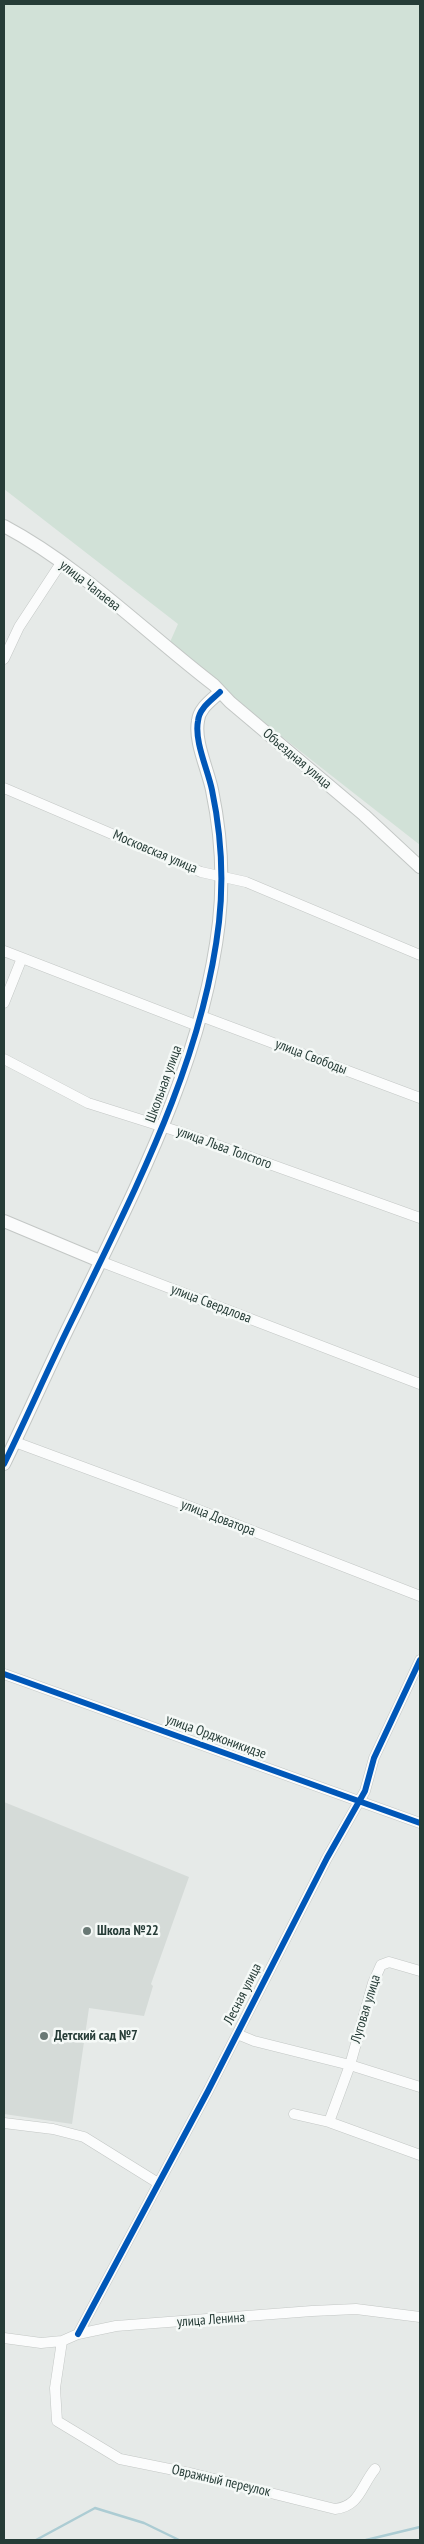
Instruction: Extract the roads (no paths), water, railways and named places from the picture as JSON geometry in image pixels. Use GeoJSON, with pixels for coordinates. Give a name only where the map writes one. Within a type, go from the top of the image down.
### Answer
{"type":"FeatureCollection","features":[{"type":"Feature","properties":{"kind":"street","name":"улица Чапаева"},"geometry":{"type":"LineString","coordinates":[[4,526],[29,539],[61,563],[172,653]]}},
{"type":"Feature","properties":{"kind":"street"},"geometry":{"type":"LineString","coordinates":[[4,659],[19,627],[61,563]]}},
{"type":"Feature","properties":{"kind":"street","name":"Объездная улица"},"geometry":{"type":"LineString","coordinates":[[172,653],[364,816],[420,867]]}},
{"type":"Feature","properties":{"kind":"street","name":"Школьная улица"},"geometry":{"type":"LineString","coordinates":[[4,1464],[10,1447],[75,1313],[102,1262],[162,1126],[200,1021],[214,962],[220,920],[221,877],[219,822],[200,748],[198,720],[204,706],[220,692]]}},
{"type":"Feature","properties":{"kind":"street","name":"Московская улица"},"geometry":{"type":"LineString","coordinates":[[4,788],[201,872],[246,882],[420,955]]}},
{"type":"Feature","properties":{"kind":"street","name":"улица Свободы"},"geometry":{"type":"LineString","coordinates":[[4,951],[420,1098]]}},
{"type":"Feature","properties":{"kind":"street"},"geometry":{"type":"LineString","coordinates":[[4,1003],[22,958]]}},
{"type":"Feature","properties":{"kind":"street","name":"улица Льва Толстого"},"geometry":{"type":"LineString","coordinates":[[4,1059],[88,1103],[162,1126],[420,1218]]}},
{"type":"Feature","properties":{"kind":"street","name":"улица Свердлова"},"geometry":{"type":"LineString","coordinates":[[4,1220],[102,1262],[420,1384]]}},
{"type":"Feature","properties":{"kind":"street","name":"улица Доватора"},"geometry":{"type":"LineString","coordinates":[[10,1447],[187,1506],[420,1596]]}},
{"type":"Feature","properties":{"kind":"street","name":"Лесная улица"},"geometry":{"type":"LineString","coordinates":[[78,2334],[358,1801],[365,1792],[374,1758],[420,1660]]}},
{"type":"Feature","properties":{"kind":"street","name":"улица Орджоникидзе"},"geometry":{"type":"LineString","coordinates":[[4,1674],[420,1823]]}},
{"type":"Feature","properties":{"kind":"street","name":"Луговая улица"},"geometry":{"type":"LineString","coordinates":[[329,2122],[350,2065],[372,1983],[381,1965],[389,1962],[420,1971]]}},
{"type":"Feature","properties":{"kind":"street"},"geometry":{"type":"LineString","coordinates":[[237,2034],[254,2041],[350,2065],[420,2087]]}},
{"type":"Feature","properties":{"kind":"street"},"geometry":{"type":"LineString","coordinates":[[294,2114],[329,2122],[420,2156]]}},
{"type":"Feature","properties":{"kind":"street"},"geometry":{"type":"LineString","coordinates":[[4,2123],[54,2129],[84,2137],[158,2183]]}},
{"type":"Feature","properties":{"kind":"street","name":"улица Ленина"},"geometry":{"type":"LineString","coordinates":[[4,2338],[41,2343],[62,2341],[78,2334],[116,2326],[321,2310],[370,2310],[420,2317]]}},
{"type":"Feature","properties":{"kind":"street","name":"Овражный переулок"},"geometry":{"type":"LineString","coordinates":[[62,2341],[55,2388],[57,2421],[120,2459],[194,2474],[335,2509],[347,2508],[359,2495],[368,2477],[375,2469]]}},
{"type":"Feature","properties":{"kind":"waterway"},"geometry":{"type":"LineString","coordinates":[[36,2540],[95,2508],[144,2523],[179,2540]]}},
{"type":"Feature","properties":{"kind":"waterway"},"geometry":{"type":"LineString","coordinates":[[366,2540],[420,2527]]}},
{"type":"Feature","properties":{"kind":"place","name":"Школа №22"},"geometry":{"type":"Point","coordinates":[87,1931]}},
{"type":"Feature","properties":{"kind":"place","name":"Детский сад №7"},"geometry":{"type":"Point","coordinates":[44,2036]}}]}
